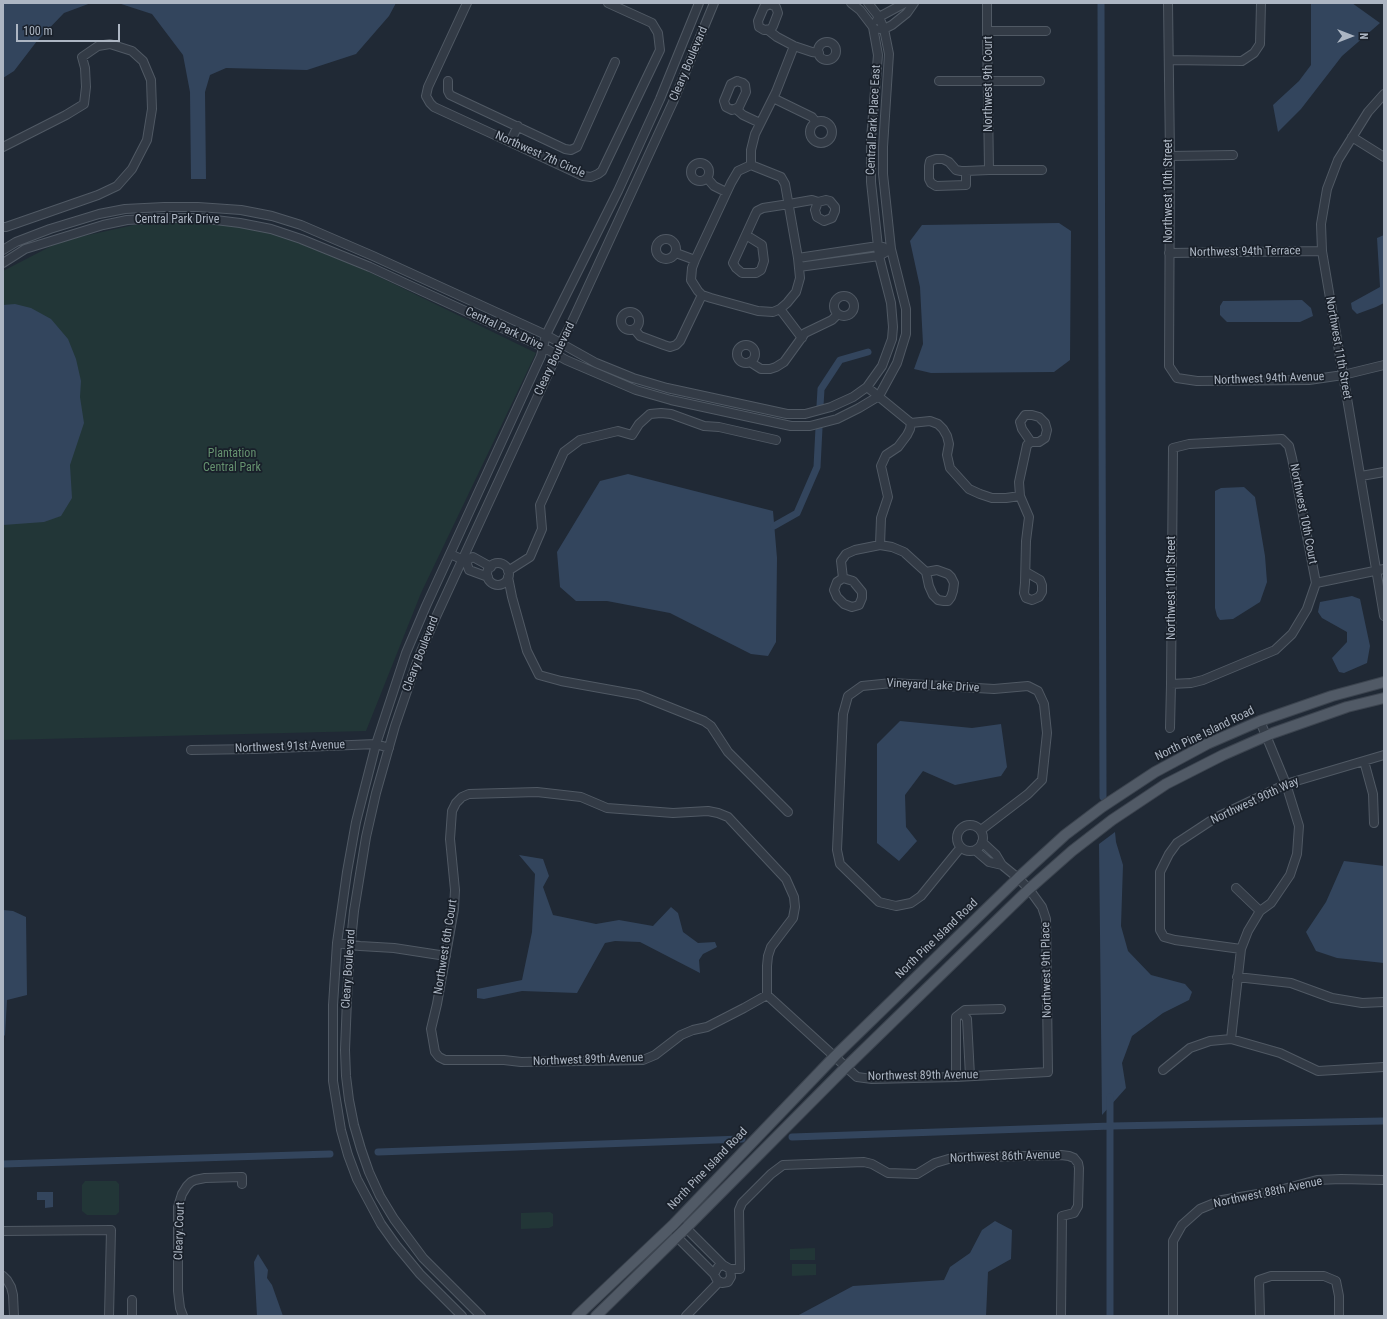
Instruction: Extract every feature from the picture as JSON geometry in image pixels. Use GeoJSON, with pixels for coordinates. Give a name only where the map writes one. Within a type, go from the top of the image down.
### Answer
{"type":"FeatureCollection","features":[{"type":"Feature","properties":{"kind":"main road","name":"North Pine Island Road"},"geometry":{"type":"LineString","coordinates":[[577,1316],[674,1224],[835,1056],[1018,878],[1065,835],[1102,807],[1155,772],[1207,744],[1260,721],[1332,696],[1384,682]]}},
{"type":"Feature","properties":{"kind":"main road"},"geometry":{"type":"LineString","coordinates":[[596,1316],[846,1067],[1029,889],[1072,851],[1166,784],[1223,755],[1266,736],[1347,707],[1384,698]]}},
{"type":"Feature","properties":{"kind":"street","name":"Northwest 7th Circle"},"geometry":{"type":"LineString","coordinates":[[467,3],[428,87],[426,96],[434,106],[584,176],[594,176],[602,171],[660,50],[658,33],[652,23],[608,3]]}},
{"type":"Feature","properties":{"kind":"street","name":"Cleary Boulevard"},"geometry":{"type":"LineString","coordinates":[[462,1316],[420,1274],[381,1224],[357,1179],[341,1130],[333,1081],[333,1005],[337,943],[344,890],[356,822],[376,744],[406,653],[426,606],[541,356],[546,335],[618,191],[644,134],[675,64],[699,3]]}},
{"type":"Feature","properties":{"kind":"street","name":"Cleary Boulevard"},"geometry":{"type":"LineString","coordinates":[[481,1316],[423,1258],[408,1239],[380,1196],[360,1149],[349,1100],[346,1076],[346,1025],[350,945],[366,837],[376,793],[389,748],[419,656],[464,560],[561,343],[673,102],[714,3]]}},
{"type":"Feature","properties":{"kind":"street","name":"Central Park Place East"},"geometry":{"type":"LineString","coordinates":[[851,3],[860,10],[872,27],[878,55],[871,139],[871,182],[878,246]]}},
{"type":"Feature","properties":{"kind":"street","name":"Central Park Place East"},"geometry":{"type":"LineString","coordinates":[[868,3],[879,17],[884,29],[889,54],[882,174],[892,249]]}},
{"type":"Feature","properties":{"kind":"street"},"geometry":{"type":"LineString","coordinates":[[904,3],[879,17],[872,27],[884,29],[892,25],[907,13],[914,3]]}},
{"type":"Feature","properties":{"kind":"street"},"geometry":{"type":"LineString","coordinates":[[987,3],[987,31]]}},
{"type":"Feature","properties":{"kind":"street","name":"Northwest 10th Street"},"geometry":{"type":"LineString","coordinates":[[1168,3],[1170,156],[1169,366],[1177,378]]}},
{"type":"Feature","properties":{"kind":"street"},"geometry":{"type":"LineString","coordinates":[[1169,60],[1242,61],[1254,53],[1260,44],[1261,3]]}},
{"type":"Feature","properties":{"kind":"street"},"geometry":{"type":"LineString","coordinates":[[768,30],[777,37],[794,46],[819,53]]}},
{"type":"Feature","properties":{"kind":"street","name":"Northwest 9th Court"},"geometry":{"type":"LineString","coordinates":[[989,170],[987,31],[1046,31]]}},
{"type":"Feature","properties":{"kind":"street"},"geometry":{"type":"LineString","coordinates":[[3,147],[66,115],[84,104],[86,87],[85,68],[82,57],[98,46],[110,44],[132,51],[143,62],[151,80],[152,109],[147,140],[132,169],[117,186],[98,195],[3,227]]}},
{"type":"Feature","properties":{"kind":"street"},"geometry":{"type":"LineString","coordinates":[[751,165],[751,150],[754,134],[773,98],[794,46]]}},
{"type":"Feature","properties":{"kind":"street"},"geometry":{"type":"LineString","coordinates":[[448,81],[448,91],[450,95],[565,149],[571,150],[577,147],[615,62]]}},
{"type":"Feature","properties":{"kind":"street"},"geometry":{"type":"LineString","coordinates":[[939,81],[1040,81]]}},
{"type":"Feature","properties":{"kind":"street","name":"Northwest 11th Street"},"geometry":{"type":"LineString","coordinates":[[1384,94],[1368,112],[1338,160],[1327,189],[1321,224],[1322,251],[1343,375],[1380,570],[1384,616]]}},
{"type":"Feature","properties":{"kind":"street"},"geometry":{"type":"LineString","coordinates":[[773,98],[812,117],[816,122]]}},
{"type":"Feature","properties":{"kind":"street"},"geometry":{"type":"LineString","coordinates":[[736,109],[743,115],[760,123]]}},
{"type":"Feature","properties":{"kind":"street"},"geometry":{"type":"LineString","coordinates":[[510,142],[518,126]]}},
{"type":"Feature","properties":{"kind":"street"},"geometry":{"type":"LineString","coordinates":[[1352,137],[1384,157]]}},
{"type":"Feature","properties":{"kind":"street"},"geometry":{"type":"LineString","coordinates":[[1170,156],[1233,155]]}},
{"type":"Feature","properties":{"kind":"street"},"geometry":{"type":"LineString","coordinates":[[966,171],[966,185],[936,186],[929,179],[928,166],[930,161],[943,159],[949,162],[956,170],[1042,170]]}},
{"type":"Feature","properties":{"kind":"street"},"geometry":{"type":"LineString","coordinates":[[751,165],[781,177],[785,184],[800,278],[796,292],[780,309],[773,312],[758,311],[702,295],[691,280],[692,268],[695,260],[726,192],[738,171],[751,165]]}},
{"type":"Feature","properties":{"kind":"street"},"geometry":{"type":"LineString","coordinates":[[708,178],[714,186],[726,192]]}},
{"type":"Feature","properties":{"kind":"street"},"geometry":{"type":"LineString","coordinates":[[746,235],[762,245],[764,261],[761,270],[756,273],[742,273],[733,263],[746,235],[758,211],[762,208],[812,200],[818,202]]}},
{"type":"Feature","properties":{"kind":"street","name":"Central Park Drive"},"geometry":{"type":"LineString","coordinates":[[3,250],[16,242],[50,229],[99,214],[125,209],[198,207],[241,210],[272,216],[301,225],[546,335],[596,363],[633,378],[668,388],[787,414],[805,414],[831,407],[853,397],[867,387],[882,366],[892,339],[893,327],[892,303],[879,256],[878,246]]}},
{"type":"Feature","properties":{"kind":"street","name":"Central Park Drive"},"geometry":{"type":"LineString","coordinates":[[3,263],[26,249],[103,225],[127,220],[199,218],[240,223],[271,229],[343,255],[543,347],[556,355],[636,390],[671,400],[790,426],[810,426],[837,419],[878,396],[897,364],[906,334],[906,309],[892,249]]}},
{"type":"Feature","properties":{"kind":"street"},"geometry":{"type":"LineString","coordinates":[[798,258],[878,246],[892,249]]}},
{"type":"Feature","properties":{"kind":"street"},"geometry":{"type":"LineString","coordinates":[[799,267],[879,256],[892,249]]}},
{"type":"Feature","properties":{"kind":"street","name":"Northwest 94th Terrace"},"geometry":{"type":"LineString","coordinates":[[1169,253],[1322,251]]}},
{"type":"Feature","properties":{"kind":"street"},"geometry":{"type":"LineString","coordinates":[[676,253],[695,260]]}},
{"type":"Feature","properties":{"kind":"street"},"geometry":{"type":"LineString","coordinates":[[635,330],[640,336],[664,346],[670,347],[676,345],[680,341],[702,295]]}},
{"type":"Feature","properties":{"kind":"street"},"geometry":{"type":"LineString","coordinates":[[780,309],[802,338]]}},
{"type":"Feature","properties":{"kind":"street"},"geometry":{"type":"LineString","coordinates":[[750,362],[761,369],[776,367],[784,362],[805,333],[832,320],[838,314]]}},
{"type":"Feature","properties":{"kind":"street","name":"Northwest 94th Avenue"},"geometry":{"type":"LineString","coordinates":[[1177,378],[1197,381],[1308,380],[1343,375],[1384,365]]}},
{"type":"Feature","properties":{"kind":"street"},"geometry":{"type":"LineString","coordinates":[[867,387],[911,423],[930,422],[938,424],[947,436],[949,444],[947,455],[950,468],[969,488],[992,498],[1020,496]]}},
{"type":"Feature","properties":{"kind":"street"},"geometry":{"type":"LineString","coordinates":[[498,585],[505,582],[508,574],[530,557],[542,529],[540,505],[564,452],[580,440],[618,431],[632,435],[639,424],[650,414],[661,413],[672,414],[704,426],[719,427],[776,440]]}},
{"type":"Feature","properties":{"kind":"street"},"geometry":{"type":"LineString","coordinates":[[880,545],[882,518],[888,497],[881,466],[886,455],[898,447],[907,435],[911,423]]}},
{"type":"Feature","properties":{"kind":"street","name":"Northwest 10th Street"},"geometry":{"type":"LineString","coordinates":[[1170,728],[1173,448],[1189,444],[1282,440],[1289,446]]}},
{"type":"Feature","properties":{"kind":"street"},"geometry":{"type":"LineString","coordinates":[[1026,572],[1026,541],[1029,517],[1020,496],[1019,482],[1027,445],[1031,442]]}},
{"type":"Feature","properties":{"kind":"street","name":"Northwest 10th Court"},"geometry":{"type":"LineString","coordinates":[[1289,446],[1316,583]]}},
{"type":"Feature","properties":{"kind":"street"},"geometry":{"type":"LineString","coordinates":[[1361,476],[1384,472]]}},
{"type":"Feature","properties":{"kind":"street"},"geometry":{"type":"LineString","coordinates":[[843,578],[841,561],[846,554],[855,550],[880,545],[892,546],[904,552],[926,572]]}},
{"type":"Feature","properties":{"kind":"street"},"geometry":{"type":"LineString","coordinates":[[450,554],[464,560],[470,570],[488,578],[492,583],[498,585],[512,596]]}},
{"type":"Feature","properties":{"kind":"street"},"geometry":{"type":"LineString","coordinates":[[464,560],[473,557],[491,566]]}},
{"type":"Feature","properties":{"kind":"street"},"geometry":{"type":"LineString","coordinates":[[488,578],[488,572],[491,566],[502,564],[508,574],[512,596],[527,651],[539,675],[561,681],[639,695],[704,721],[711,726],[728,752],[788,812]]}},
{"type":"Feature","properties":{"kind":"street"},"geometry":{"type":"LineString","coordinates":[[1171,684],[1191,683],[1203,680],[1275,650],[1292,634],[1307,609],[1316,583],[1380,570]]}},
{"type":"Feature","properties":{"kind":"street","name":"Vineyard Lake Drive"},"geometry":{"type":"LineString","coordinates":[[961,847],[921,896],[911,903],[896,906],[879,902],[840,864],[837,850],[843,714],[848,696],[862,686],[892,683],[994,689],[1028,686],[1038,691],[1044,704],[1047,733],[1042,780],[1028,794],[981,830]]}},
{"type":"Feature","properties":{"kind":"street"},"geometry":{"type":"LineString","coordinates":[[1230,1039],[1241,949],[1248,932],[1260,912],[1272,903],[1290,876],[1297,854],[1299,826],[1286,784],[1260,721]]}},
{"type":"Feature","properties":{"kind":"street","name":"Northwest 91st Avenue"},"geometry":{"type":"LineString","coordinates":[[191,750],[261,749],[376,744],[389,748]]}},
{"type":"Feature","properties":{"kind":"street","name":"Northwest 90th Way"},"geometry":{"type":"LineString","coordinates":[[1241,949],[1175,940],[1164,936],[1160,930],[1160,872],[1169,854],[1177,843],[1215,818],[1286,784],[1384,755]]}},
{"type":"Feature","properties":{"kind":"street"},"geometry":{"type":"LineString","coordinates":[[1364,761],[1372,794],[1374,823]]}},
{"type":"Feature","properties":{"kind":"street","name":"Northwest 6th Court"},"geometry":{"type":"LineString","coordinates":[[439,1058],[435,1052],[431,1029],[454,909],[455,890],[450,839],[452,811],[456,803],[462,797],[469,794],[537,792],[581,797],[608,808],[673,813],[708,811],[728,817],[786,879],[794,897],[795,907],[793,918],[772,947],[768,956],[767,995]]}},
{"type":"Feature","properties":{"kind":"street"},"geometry":{"type":"LineString","coordinates":[[969,824],[974,825],[981,830],[983,834],[982,842],[975,850],[968,851],[961,847],[957,839],[961,827],[969,824]]}},
{"type":"Feature","properties":{"kind":"street"},"geometry":{"type":"LineString","coordinates":[[982,842],[996,855],[1002,865],[1018,878]]}},
{"type":"Feature","properties":{"kind":"street"},"geometry":{"type":"LineString","coordinates":[[975,850],[989,862],[1002,865]]}},
{"type":"Feature","properties":{"kind":"street","name":"Northwest 9th Place"},"geometry":{"type":"LineString","coordinates":[[1018,878],[1029,889],[1042,907],[1046,919],[1048,1072]]}},
{"type":"Feature","properties":{"kind":"street"},"geometry":{"type":"LineString","coordinates":[[1236,888],[1260,912]]}},
{"type":"Feature","properties":{"kind":"street"},"geometry":{"type":"LineString","coordinates":[[337,943],[394,948],[446,956]]}},
{"type":"Feature","properties":{"kind":"street"},"geometry":{"type":"LineString","coordinates":[[1237,977],[1291,983],[1332,998],[1362,1003],[1384,1002]]}},
{"type":"Feature","properties":{"kind":"street","name":"Northwest 89th Avenue"},"geometry":{"type":"LineString","coordinates":[[439,1058],[445,1060],[504,1060],[521,1062],[643,1060],[655,1055],[681,1035],[693,1030],[708,1027],[767,995],[857,1077],[872,1079],[956,1077],[1048,1072]]}},
{"type":"Feature","properties":{"kind":"street"},"geometry":{"type":"LineString","coordinates":[[956,1077],[956,1017],[965,1010],[1000,1009]]}},
{"type":"Feature","properties":{"kind":"street"},"geometry":{"type":"LineString","coordinates":[[962,1013],[967,1019],[970,1076]]}},
{"type":"Feature","properties":{"kind":"street"},"geometry":{"type":"LineString","coordinates":[[1163,1070],[1190,1048],[1210,1041],[1230,1039],[1280,1053],[1318,1071],[1384,1067]]}},
{"type":"Feature","properties":{"kind":"street","name":"Northwest 86th Avenue"},"geometry":{"type":"LineString","coordinates":[[686,1316],[717,1278],[716,1269],[727,1267],[740,1269],[739,1210],[742,1203],[771,1174],[783,1165],[864,1162],[872,1164],[888,1173],[917,1174],[935,1163],[952,1158],[1061,1155],[1074,1158],[1078,1163],[1079,1168],[1078,1206],[1074,1213],[1062,1216],[1061,1316]]}},
{"type":"Feature","properties":{"kind":"street","name":"Cleary Court"},"geometry":{"type":"LineString","coordinates":[[183,1316],[180,1308],[178,1291],[178,1207],[182,1194],[186,1186],[200,1179],[242,1177],[242,1184]]}},
{"type":"Feature","properties":{"kind":"street","name":"Northwest 88th Avenue"},"geometry":{"type":"LineString","coordinates":[[1173,1316],[1173,1242],[1182,1225],[1200,1209],[1222,1200],[1276,1191],[1316,1180],[1384,1180]]}},
{"type":"Feature","properties":{"kind":"street"},"geometry":{"type":"LineString","coordinates":[[674,1224],[686,1228],[727,1267]]}},
{"type":"Feature","properties":{"kind":"street"},"geometry":{"type":"LineString","coordinates":[[674,1224],[677,1237],[717,1278]]}},
{"type":"Feature","properties":{"kind":"street"},"geometry":{"type":"LineString","coordinates":[[3,1231],[111,1230],[109,1316]]}},
{"type":"Feature","properties":{"kind":"street","name":"Northwest 86th Avenue"},"geometry":{"type":"LineString","coordinates":[[717,1278],[725,1283],[730,1280],[732,1275],[727,1267]]}},
{"type":"Feature","properties":{"kind":"street"},"geometry":{"type":"LineString","coordinates":[[3,1276],[8,1280],[12,1291],[14,1316]]}},
{"type":"Feature","properties":{"kind":"street"},"geometry":{"type":"LineString","coordinates":[[1260,1316],[1259,1280],[1271,1276],[1324,1276],[1336,1281],[1339,1296],[1339,1316]]}},
{"type":"Feature","properties":{"kind":"street"},"geometry":{"type":"LineString","coordinates":[[132,1300],[132,1316]]}},
{"type":"Feature","properties":{"kind":"green space","name":"Plantation Central Park"},"geometry":{"type":"Polygon","coordinates":[[[209,221],[271,232],[357,266],[536,353],[421,593],[366,731],[3,740],[3,271],[61,241],[143,223],[209,221]]]}},
{"type":"Feature","properties":{"kind":"green space"},"geometry":{"type":"Polygon","coordinates":[[[85,1181],[116,1181],[119,1184],[119,1212],[116,1215],[87,1215],[82,1211],[82,1185],[85,1181]]]}},
{"type":"Feature","properties":{"kind":"green space"},"geometry":{"type":"Polygon","coordinates":[[[550,1212],[553,1214],[553,1226],[549,1228],[521,1229],[521,1213],[550,1212]]]}},
{"type":"Feature","properties":{"kind":"green space"},"geometry":{"type":"Polygon","coordinates":[[[815,1248],[815,1260],[790,1260],[790,1249],[815,1248]]]}},
{"type":"Feature","properties":{"kind":"green space"},"geometry":{"type":"Polygon","coordinates":[[[792,1264],[816,1264],[816,1275],[792,1276],[792,1264]]]}},
{"type":"Feature","properties":{"kind":"water"},"geometry":{"type":"Polygon","coordinates":[[[3,3],[91,3],[64,13],[37,41],[14,71],[3,78],[3,3]]]}},
{"type":"Feature","properties":{"kind":"water"},"geometry":{"type":"Polygon","coordinates":[[[118,3],[396,3],[389,16],[356,54],[307,70],[226,68],[210,75],[205,92],[206,179],[191,179],[190,92],[183,55],[152,14],[118,3]]]}},
{"type":"Feature","properties":{"kind":"water"},"geometry":{"type":"Polygon","coordinates":[[[1311,3],[1352,3],[1380,23],[1342,56],[1301,109],[1278,132],[1273,105],[1299,81],[1311,65],[1311,3]]]}},
{"type":"Feature","properties":{"kind":"water"},"geometry":{"type":"Polygon","coordinates":[[[1059,223],[1071,231],[1070,360],[1054,372],[931,373],[914,369],[923,344],[920,287],[910,241],[922,225],[1059,223]]]}},
{"type":"Feature","properties":{"kind":"water"},"geometry":{"type":"Polygon","coordinates":[[[1384,235],[1384,303],[1357,314],[1352,309],[1351,303],[1380,287],[1377,238],[1384,235]]]}},
{"type":"Feature","properties":{"kind":"water"},"geometry":{"type":"Polygon","coordinates":[[[1302,300],[1311,308],[1313,316],[1300,322],[1227,322],[1220,315],[1220,306],[1223,301],[1302,300]]]}},
{"type":"Feature","properties":{"kind":"water"},"geometry":{"type":"Polygon","coordinates":[[[15,304],[31,308],[51,319],[68,339],[76,359],[81,381],[80,397],[84,423],[70,465],[72,498],[61,516],[44,522],[3,525],[3,305],[15,304]]]}},
{"type":"Feature","properties":{"kind":"water"},"geometry":{"type":"Polygon","coordinates":[[[628,474],[773,511],[777,558],[776,642],[768,656],[751,654],[670,613],[607,601],[576,601],[560,587],[557,552],[600,481],[628,474]]]}},
{"type":"Feature","properties":{"kind":"water"},"geometry":{"type":"Polygon","coordinates":[[[1244,487],[1255,497],[1265,556],[1267,582],[1260,602],[1233,619],[1220,620],[1217,616],[1215,608],[1215,491],[1221,488],[1244,487]]]}},
{"type":"Feature","properties":{"kind":"water"},"geometry":{"type":"Polygon","coordinates":[[[1352,596],[1360,599],[1370,646],[1367,663],[1344,673],[1339,672],[1332,658],[1347,642],[1347,632],[1322,618],[1318,612],[1320,602],[1352,596]]]}},
{"type":"Feature","properties":{"kind":"water"},"geometry":{"type":"Polygon","coordinates":[[[900,721],[972,728],[1001,724],[1007,767],[1001,776],[955,785],[923,771],[905,795],[906,827],[917,841],[899,861],[877,843],[877,744],[900,721]]]}},
{"type":"Feature","properties":{"kind":"water"},"geometry":{"type":"Polygon","coordinates":[[[1115,832],[1116,842],[1123,865],[1121,926],[1128,951],[1151,975],[1185,984],[1192,992],[1189,1000],[1163,1013],[1132,1036],[1122,1063],[1126,1088],[1102,1115],[1099,844],[1115,832]]]}},
{"type":"Feature","properties":{"kind":"water"},"geometry":{"type":"Polygon","coordinates":[[[519,855],[543,859],[549,876],[543,887],[553,915],[596,924],[619,920],[653,926],[671,907],[678,913],[683,932],[698,943],[715,942],[717,947],[703,954],[699,960],[700,973],[640,942],[615,941],[605,943],[577,993],[522,991],[484,999],[477,998],[477,989],[522,980],[532,932],[535,874],[519,855]]]}},
{"type":"Feature","properties":{"kind":"water"},"geometry":{"type":"Polygon","coordinates":[[[1344,861],[1384,866],[1384,963],[1337,958],[1316,951],[1306,932],[1326,902],[1344,861]]]}},
{"type":"Feature","properties":{"kind":"water"},"geometry":{"type":"Polygon","coordinates":[[[3,910],[13,911],[26,917],[27,995],[7,1000],[5,1035],[3,1037],[3,910]]]}},
{"type":"Feature","properties":{"kind":"water"},"geometry":{"type":"Polygon","coordinates":[[[37,1192],[53,1192],[53,1207],[45,1208],[45,1200],[37,1200],[37,1192]]]}},
{"type":"Feature","properties":{"kind":"water"},"geometry":{"type":"Polygon","coordinates":[[[995,1221],[1012,1230],[1011,1259],[988,1272],[986,1316],[797,1316],[853,1286],[944,1280],[950,1267],[970,1253],[982,1230],[995,1221]]]}},
{"type":"Feature","properties":{"kind":"water"},"geometry":{"type":"Polygon","coordinates":[[[258,1254],[268,1270],[267,1278],[272,1285],[283,1316],[257,1316],[254,1262],[258,1254]]]}},
{"type":"Feature","properties":{"kind":"waterway"},"geometry":{"type":"LineString","coordinates":[[1101,3],[1103,797]]}},
{"type":"Feature","properties":{"kind":"waterway"},"geometry":{"type":"LineString","coordinates":[[820,406],[821,389],[840,360],[868,352]]}},
{"type":"Feature","properties":{"kind":"waterway"},"geometry":{"type":"LineString","coordinates":[[774,526],[797,513],[817,467],[819,428]]}},
{"type":"Feature","properties":{"kind":"waterway"},"geometry":{"type":"LineString","coordinates":[[1110,1097],[1110,1316]]}},
{"type":"Feature","properties":{"kind":"waterway"},"geometry":{"type":"LineString","coordinates":[[792,1137],[1111,1126],[1384,1121]]}},
{"type":"Feature","properties":{"kind":"waterway"},"geometry":{"type":"LineString","coordinates":[[378,1152],[742,1139]]}},
{"type":"Feature","properties":{"kind":"waterway"},"geometry":{"type":"LineString","coordinates":[[3,1164],[330,1154]]}}]}
